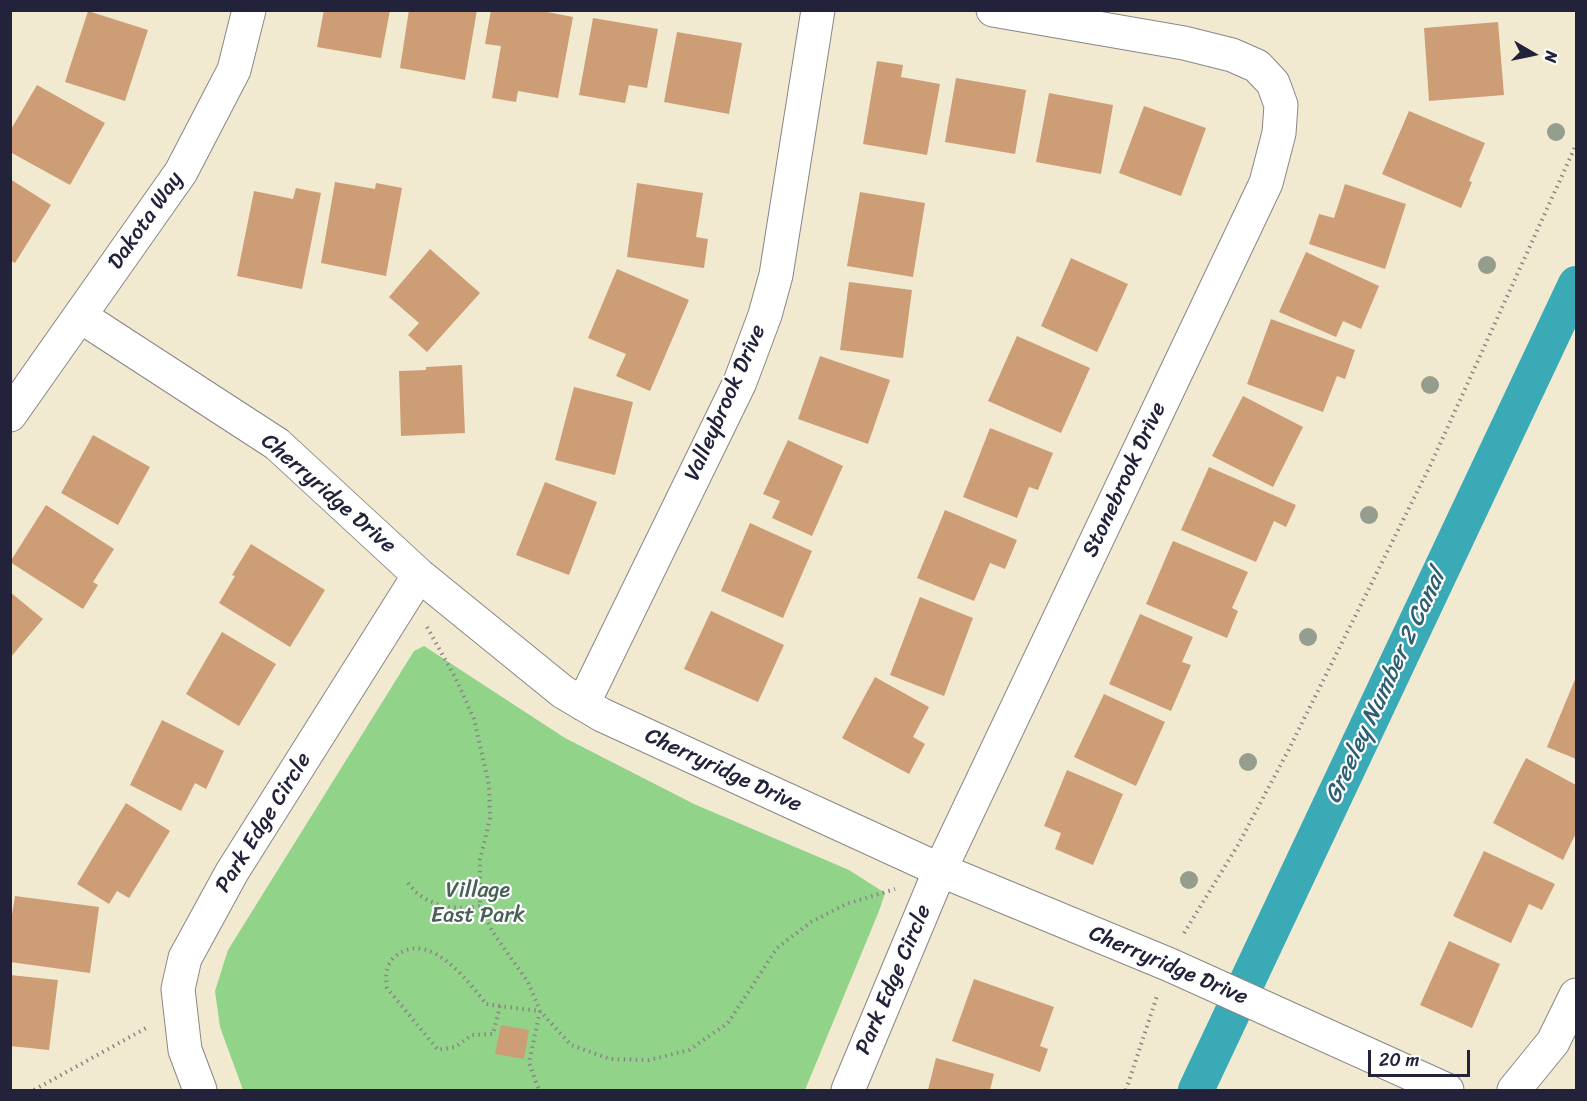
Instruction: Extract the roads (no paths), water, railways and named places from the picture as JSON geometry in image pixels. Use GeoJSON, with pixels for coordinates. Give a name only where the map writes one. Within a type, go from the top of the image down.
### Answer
{"type":"FeatureCollection","features":[{"type":"Feature","properties":{"kind":"street","name":"Dakota Way"},"geometry":{"type":"LineString","coordinates":[[10,415],[181,172],[234,70],[249,10]]}},
{"type":"Feature","properties":{"kind":"street","name":"Valleybrook Drive"},"geometry":{"type":"LineString","coordinates":[[583,704],[740,382],[765,315],[776,275],[818,10]]}},
{"type":"Feature","properties":{"kind":"street","name":"Stonebrook Drive"},"geometry":{"type":"LineString","coordinates":[[940,870],[1266,183],[1279,133],[1281,114],[1281,105],[1274,82],[1257,66],[1232,55],[1184,43],[993,10]]}},
{"type":"Feature","properties":{"kind":"street","name":"Cherryridge Drive"},"geometry":{"type":"LineString","coordinates":[[80,316],[277,444],[419,575],[563,692],[583,704],[613,720],[940,870],[1191,975],[1447,1090]]}},
{"type":"Feature","properties":{"kind":"street","name":"Park Edge Circle"},"geometry":{"type":"LineString","coordinates":[[200,1090],[185,1050],[180,1009],[178,989],[185,958],[232,872],[419,575]]}},
{"type":"Feature","properties":{"kind":"street","name":"Park Edge Circle"},"geometry":{"type":"LineString","coordinates":[[848,1090],[940,870]]}},
{"type":"Feature","properties":{"kind":"street"},"geometry":{"type":"LineString","coordinates":[[1514,1090],[1553,1042],[1576,995]]}},
{"type":"Feature","properties":{"kind":"waterway","name":"Greeley Number 2 Canal"},"geometry":{"type":"LineString","coordinates":[[1196,1090],[1576,284]]}},
{"type":"Feature","properties":{"kind":"park label","name":"Village East Park"},"geometry":{"type":"Point","coordinates":[478,904]}}]}
